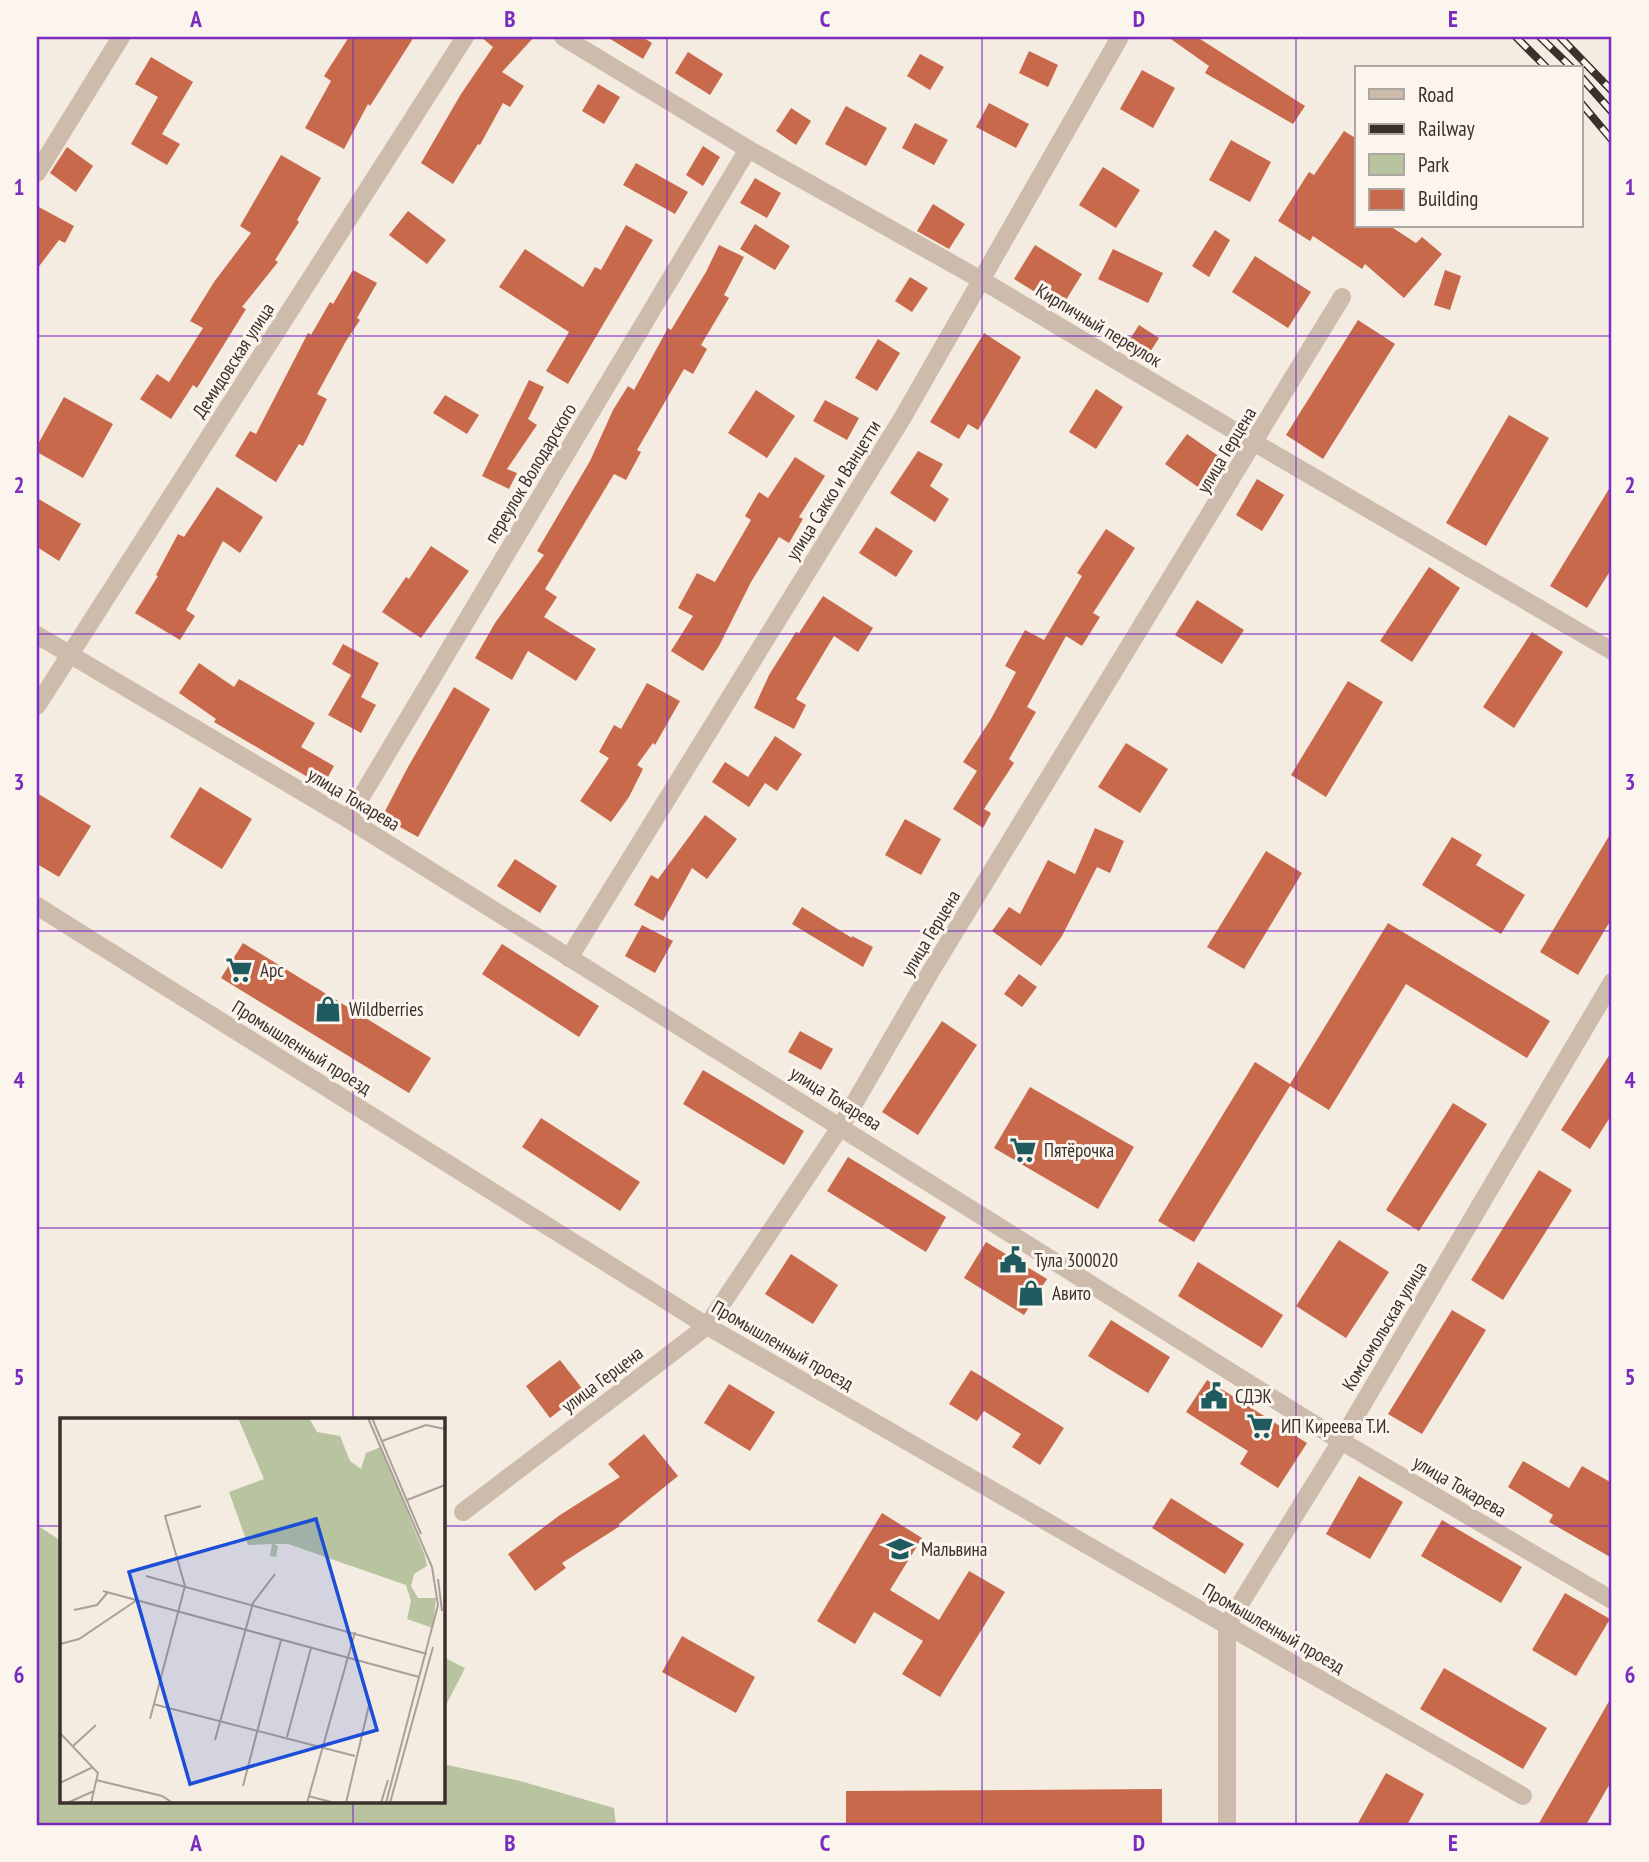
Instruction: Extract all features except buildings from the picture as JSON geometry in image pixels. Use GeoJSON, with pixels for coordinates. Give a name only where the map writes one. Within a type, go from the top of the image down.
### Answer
{"type":"FeatureCollection","features":[{"type":"Feature","properties":{"kind":"street"},"geometry":{"type":"LineString","coordinates":[[37,173],[121,37]]}},
{"type":"Feature","properties":{"kind":"street","name":"Демидовская улица"},"geometry":{"type":"LineString","coordinates":[[37,706],[465,37]]}},
{"type":"Feature","properties":{"kind":"street","name":"Кирпичный переулок"},"geometry":{"type":"LineString","coordinates":[[563,37],[748,149],[982,281],[1612,651]]}},
{"type":"Feature","properties":{"kind":"street","name":"улица Сакко и Ванцетти"},"geometry":{"type":"LineString","coordinates":[[569,958],[903,417],[1120,37]]}},
{"type":"Feature","properties":{"kind":"street","name":"переулок Володарского"},"geometry":{"type":"LineString","coordinates":[[348,819],[748,149]]}},
{"type":"Feature","properties":{"kind":"street","name":"улица Герцена"},"geometry":{"type":"LineString","coordinates":[[463,1512],[707,1326],[841,1126],[931,971],[1342,297]]}},
{"type":"Feature","properties":{"kind":"street","name":"улица Токарева"},"geometry":{"type":"LineString","coordinates":[[37,635],[348,819],[1340,1441],[1612,1600]]}},
{"type":"Feature","properties":{"kind":"street","name":"Промышленный проезд"},"geometry":{"type":"LineString","coordinates":[[37,906],[707,1326],[1523,1796]]}},
{"type":"Feature","properties":{"kind":"street","name":"Комсомольская улица"},"geometry":{"type":"LineString","coordinates":[[1227,1625],[1340,1441],[1612,982]]}},
{"type":"Feature","properties":{"kind":"street"},"geometry":{"type":"LineString","coordinates":[[1227,1625],[1227,1825]]}},
{"type":"Feature","properties":{"kind":"green space"},"geometry":{"type":"Polygon","coordinates":[[[37,1525],[60,1540],[60,1802],[444,1802],[444,1764],[520,1781],[614,1808],[616,1825],[37,1825],[37,1525]]]}},
{"type":"Feature","properties":{"kind":"green space"},"geometry":{"type":"Polygon","coordinates":[[[444,1658],[465,1668],[444,1709],[444,1658]]]}},
{"type":"Feature","properties":{"kind":"railway"},"geometry":{"type":"LineString","coordinates":[[1516,37],[1545,66]]}},
{"type":"Feature","properties":{"kind":"railway"},"geometry":{"type":"LineString","coordinates":[[1540,37],[1570,66]]}},
{"type":"Feature","properties":{"kind":"railway"},"geometry":{"type":"LineString","coordinates":[[1560,37],[1612,91]]}},
{"type":"Feature","properties":{"kind":"railway"},"geometry":{"type":"LineString","coordinates":[[1582,78],[1612,112]]}},
{"type":"Feature","properties":{"kind":"railway"},"geometry":{"type":"LineString","coordinates":[[1582,104],[1612,140]]}},
{"type":"Feature","properties":{"kind":"place","name":"Арс"},"geometry":{"type":"Point","coordinates":[239,970]}},
{"type":"Feature","properties":{"kind":"place","name":"Wildberries"},"geometry":{"type":"Point","coordinates":[328,1009]}},
{"type":"Feature","properties":{"kind":"place","name":"Пятёрочка"},"geometry":{"type":"Point","coordinates":[1023,1150]}},
{"type":"Feature","properties":{"kind":"place","name":"Тула 300020"},"geometry":{"type":"Point","coordinates":[1013,1260]}},
{"type":"Feature","properties":{"kind":"place","name":"Авито"},"geometry":{"type":"Point","coordinates":[1031,1293]}},
{"type":"Feature","properties":{"kind":"place","name":"СДЭК"},"geometry":{"type":"Point","coordinates":[1214,1396]}},
{"type":"Feature","properties":{"kind":"place","name":"ИП Киреева Т.И."},"geometry":{"type":"Point","coordinates":[1260,1426]}},
{"type":"Feature","properties":{"kind":"place","name":"Мальвина"},"geometry":{"type":"Point","coordinates":[900,1549]}}]}
